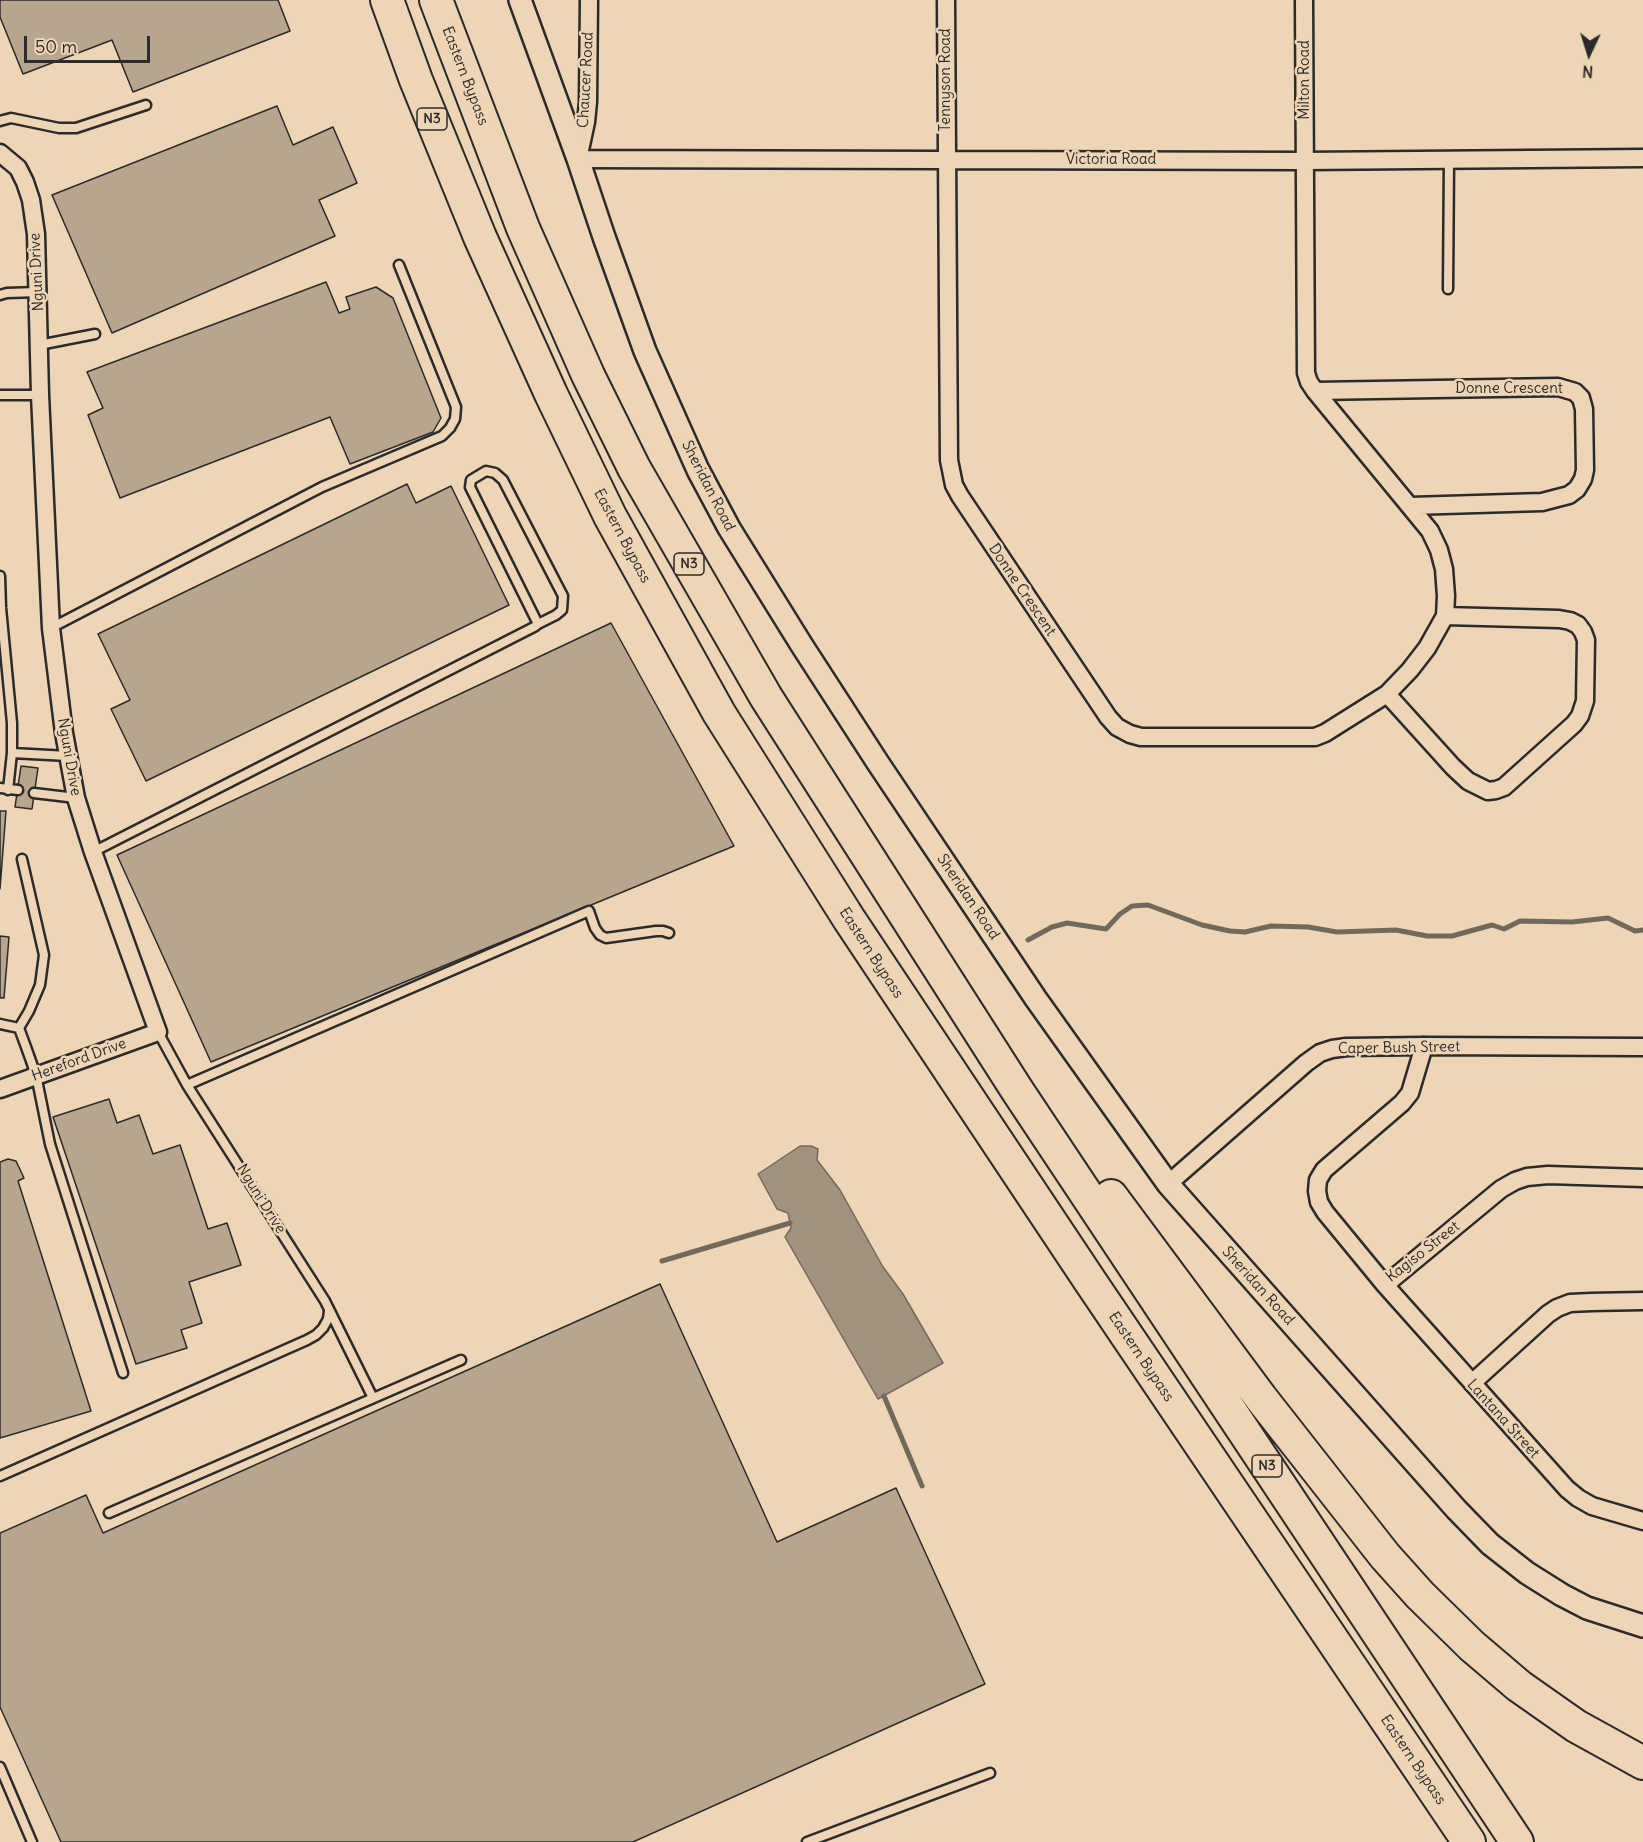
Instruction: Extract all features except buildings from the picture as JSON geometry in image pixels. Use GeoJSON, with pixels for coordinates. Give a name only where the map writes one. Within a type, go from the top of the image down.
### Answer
{"type":"FeatureCollection","features":[{"type":"Feature","properties":{"kind":"highway","name":"Eastern Bypass"},"geometry":{"type":"LineString","coordinates":[[387,0],[416,80],[480,237],[551,394],[610,516],[719,713],[849,920],[1469,1842]]}},
{"type":"Feature","properties":{"kind":"highway","name":"Eastern Bypass"},"geometry":{"type":"LineString","coordinates":[[436,0],[523,228],[588,375],[634,468],[766,697],[1017,1090],[1517,1842]]}},
{"type":"Feature","properties":{"kind":"highway"},"geometry":{"type":"LineString","coordinates":[[1017,1090],[1072,1146],[1268,1407],[1385,1556],[1420,1595],[1472,1646],[1519,1686],[1576,1726],[1643,1763]]}},
{"type":"Feature","properties":{"kind":"street","name":"Sheridan Road"},"geometry":{"type":"LineString","coordinates":[[520,0],[645,351],[698,470],[729,528],[795,635],[1036,999],[1168,1184],[1448,1500],[1490,1544],[1527,1573],[1562,1595],[1587,1608],[1643,1626]]}},
{"type":"Feature","properties":{"kind":"street","name":"Chaucer Road"},"geometry":{"type":"LineString","coordinates":[[578,159],[588,102],[589,0]]}},
{"type":"Feature","properties":{"kind":"street","name":"Tennyson Road"},"geometry":{"type":"LineString","coordinates":[[946,0],[946,160]]}},
{"type":"Feature","properties":{"kind":"street","name":"Milton Road"},"geometry":{"type":"LineString","coordinates":[[1304,0],[1305,161]]}},
{"type":"Feature","properties":{"kind":"street","name":"Nguni Drive"},"geometry":{"type":"LineString","coordinates":[[0,153],[18,168],[25,182],[31,200],[36,234],[40,395],[51,628],[64,734],[76,798],[93,852],[158,1032]]}},
{"type":"Feature","properties":{"kind":"street","name":"Victoria Road"},"geometry":{"type":"LineString","coordinates":[[578,159],[1305,161],[1643,159]]}},
{"type":"Feature","properties":{"kind":"street","name":"Donne Crescent"},"geometry":{"type":"LineString","coordinates":[[946,160],[949,460],[951,474],[960,496],[1108,717],[1117,727],[1130,734],[1141,736],[1315,737],[1325,734],[1387,694],[1410,670],[1427,648],[1445,616],[1446,596],[1440,550],[1430,531],[1309,382],[1305,364],[1305,161]]}},
{"type":"Feature","properties":{"kind":"street","name":"Donne Crescent"},"geometry":{"type":"LineString","coordinates":[[1315,391],[1558,387],[1575,392],[1581,398],[1584,409],[1585,470],[1577,489],[1569,495],[1542,502],[1411,506]]}},
{"type":"Feature","properties":{"kind":"street"},"geometry":{"type":"LineString","coordinates":[[1387,694],[1453,767],[1468,781],[1488,791],[1504,787],[1580,716],[1585,702],[1586,640],[1578,625],[1559,619],[1445,616]]}},
{"type":"Feature","properties":{"kind":"street","name":"Hereford Drive"},"geometry":{"type":"LineString","coordinates":[[0,1089],[158,1032]]}},
{"type":"Feature","properties":{"kind":"street","name":"Caper Bush Street"},"geometry":{"type":"LineString","coordinates":[[1168,1184],[1306,1063],[1320,1053],[1332,1049],[1424,1046],[1643,1047]]}},
{"type":"Feature","properties":{"kind":"street","name":"Kagiso Street"},"geometry":{"type":"LineString","coordinates":[[1424,1046],[1412,1087],[1402,1103],[1324,1170],[1318,1180],[1319,1202],[1325,1212],[1385,1286],[1501,1189],[1515,1180],[1548,1175],[1643,1178]]}},
{"type":"Feature","properties":{"kind":"street","name":"Lantana Street"},"geometry":{"type":"LineString","coordinates":[[1385,1286],[1567,1490],[1592,1506],[1643,1521]]}},
{"type":"Feature","properties":{"kind":"street"},"geometry":{"type":"LineString","coordinates":[[1472,1383],[1557,1308],[1580,1303],[1643,1301]]}},
{"type":"Feature","properties":{"kind":"lane"},"geometry":{"type":"LineString","coordinates":[[0,121],[11,118],[58,128],[76,128],[146,105]]}},
{"type":"Feature","properties":{"kind":"lane"},"geometry":{"type":"LineString","coordinates":[[1448,289],[1449,160]]}},
{"type":"Feature","properties":{"kind":"lane"},"geometry":{"type":"LineString","coordinates":[[51,628],[322,487],[442,436],[450,428],[455,419],[456,407],[399,265]]}},
{"type":"Feature","properties":{"kind":"lane"},"geometry":{"type":"LineString","coordinates":[[0,295],[38,292]]}},
{"type":"Feature","properties":{"kind":"lane"},"geometry":{"type":"LineString","coordinates":[[39,345],[95,334]]}},
{"type":"Feature","properties":{"kind":"lane"},"geometry":{"type":"LineString","coordinates":[[0,395],[40,395]]}},
{"type":"Feature","properties":{"kind":"lane"},"geometry":{"type":"LineString","coordinates":[[93,852],[538,624],[562,610],[563,596],[503,480],[495,473],[486,471],[471,480],[470,487],[538,624]]}},
{"type":"Feature","properties":{"kind":"lane"},"geometry":{"type":"LineString","coordinates":[[0,576],[12,723],[9,790]]}},
{"type":"Feature","properties":{"kind":"lane"},"geometry":{"type":"LineString","coordinates":[[12,753],[69,756]]}},
{"type":"Feature","properties":{"kind":"lane"},"geometry":{"type":"LineString","coordinates":[[34,793],[76,798]]}},
{"type":"Feature","properties":{"kind":"lane"},"geometry":{"type":"LineString","coordinates":[[19,1028],[40,985],[44,955],[22,859]]}},
{"type":"Feature","properties":{"kind":"lane"},"geometry":{"type":"LineString","coordinates":[[187,1086],[589,911],[595,928],[600,935],[606,938],[656,931],[669,933]]}},
{"type":"Feature","properties":{"kind":"lane"},"geometry":{"type":"LineString","coordinates":[[0,1024],[19,1028]]}},
{"type":"Feature","properties":{"kind":"lane"},"geometry":{"type":"LineString","coordinates":[[19,1028],[36,1075],[50,1144],[123,1373]]}},
{"type":"Feature","properties":{"kind":"lane","name":"Nguni Drive"},"geometry":{"type":"LineString","coordinates":[[158,1032],[187,1086],[319,1291],[373,1398]]}},
{"type":"Feature","properties":{"kind":"lane"},"geometry":{"type":"LineString","coordinates":[[0,1476],[307,1340],[323,1328],[329,1311]]}},
{"type":"Feature","properties":{"kind":"lane"},"geometry":{"type":"LineString","coordinates":[[109,1513],[461,1360]]}},
{"type":"Feature","properties":{"kind":"lane"},"geometry":{"type":"LineString","coordinates":[[0,1767],[32,1842]]}},
{"type":"Feature","properties":{"kind":"lane"},"geometry":{"type":"LineString","coordinates":[[807,1842],[990,1773]]}},
{"type":"Feature","properties":{"kind":"shaded area"},"geometry":{"type":"Polygon","coordinates":[[[800,1146],[811,1146],[818,1149],[817,1160],[840,1190],[883,1267],[903,1294],[943,1363],[878,1399],[785,1237],[791,1228],[788,1213],[777,1209],[758,1174],[800,1146]]]}},
{"type":"Feature","properties":{"kind":"waterway"},"geometry":{"type":"LineString","coordinates":[[1028,940],[1052,927],[1067,923],[1106,929],[1120,914],[1132,906],[1148,905],[1202,925],[1245,932],[1271,926],[1308,927],[1337,932],[1396,930],[1427,936],[1452,936],[1492,925],[1504,929],[1520,921],[1572,922],[1608,918],[1635,931],[1643,930]]}},
{"type":"Feature","properties":{"kind":"waterway"},"geometry":{"type":"LineString","coordinates":[[662,1261],[790,1223]]}},
{"type":"Feature","properties":{"kind":"waterway"},"geometry":{"type":"LineString","coordinates":[[884,1396],[922,1486]]}}]}
